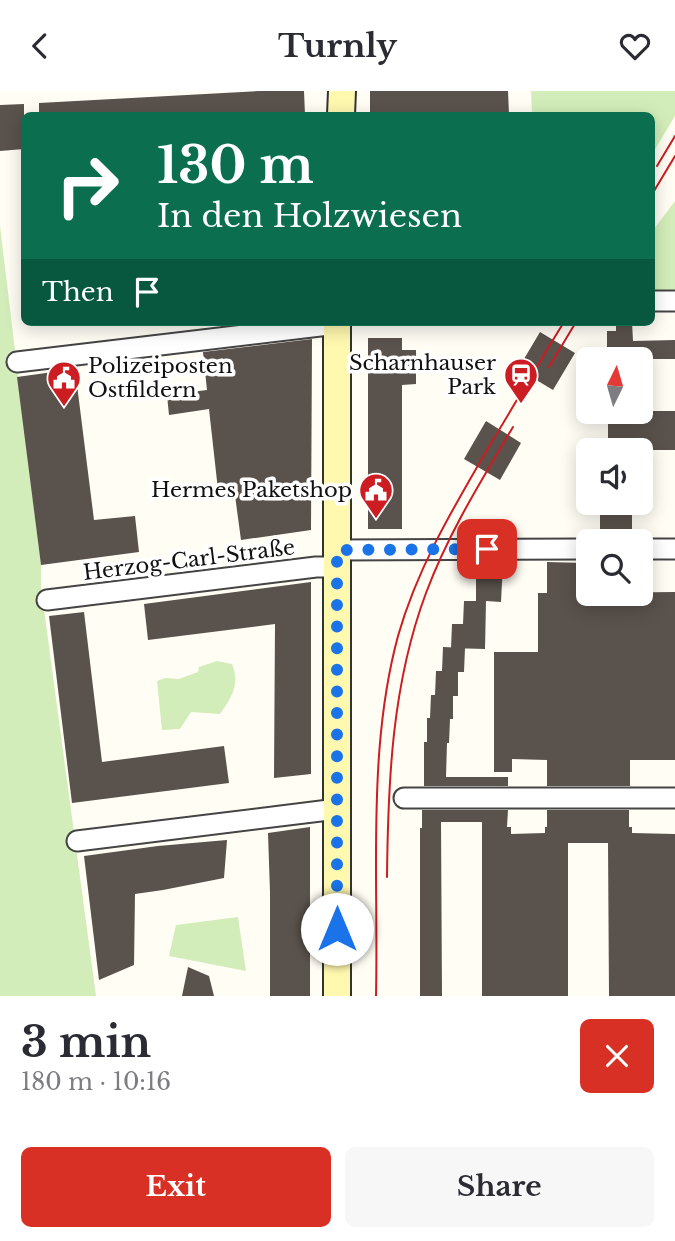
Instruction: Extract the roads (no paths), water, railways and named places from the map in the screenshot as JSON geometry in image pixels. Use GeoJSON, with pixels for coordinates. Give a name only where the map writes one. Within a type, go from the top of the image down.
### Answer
{"type":"FeatureCollection","features":[{"type":"Feature","properties":{"kind":"main road"},"geometry":{"type":"LineString","coordinates":[[341,112],[342,91]]}},
{"type":"Feature","properties":{"kind":"main road"},"geometry":{"type":"LineString","coordinates":[[337,326],[337,996]]}},
{"type":"Feature","properties":{"kind":"street"},"geometry":{"type":"LineString","coordinates":[[655,302],[675,301]]}},
{"type":"Feature","properties":{"kind":"street"},"geometry":{"type":"LineString","coordinates":[[17,362],[312,326]]}},
{"type":"Feature","properties":{"kind":"street","name":"Herzog-Carl-Straße"},"geometry":{"type":"LineString","coordinates":[[47,600],[316,567],[337,558],[576,549]]}},
{"type":"Feature","properties":{"kind":"street"},"geometry":{"type":"LineString","coordinates":[[653,549],[675,549]]}},
{"type":"Feature","properties":{"kind":"street"},"geometry":{"type":"LineString","coordinates":[[404,798],[675,798]]}},
{"type":"Feature","properties":{"kind":"street"},"geometry":{"type":"LineString","coordinates":[[77,841],[337,809]]}},
{"type":"Feature","properties":{"kind":"tram line"},"geometry":{"type":"LineString","coordinates":[[657,166],[675,136]]}},
{"type":"Feature","properties":{"kind":"tram line"},"geometry":{"type":"LineString","coordinates":[[655,189],[675,156]]}},
{"type":"Feature","properties":{"kind":"tram line"},"geometry":{"type":"LineString","coordinates":[[376,996],[378,777],[382,720],[398,636],[415,587],[448,518],[562,326]]}},
{"type":"Feature","properties":{"kind":"tram line"},"geometry":{"type":"LineString","coordinates":[[549,367],[574,326]]}},
{"type":"Feature","properties":{"kind":"tram line"},"geometry":{"type":"LineString","coordinates":[[387,877],[394,733],[415,627],[444,550],[513,427]]}},
{"type":"Feature","properties":{"kind":"place","name":"Scharnhauser Park"},"geometry":{"type":"Point","coordinates":[521,405]}},
{"type":"Feature","properties":{"kind":"place","name":"Polizeiposten Ostfildern"},"geometry":{"type":"Point","coordinates":[64,408]}},
{"type":"Feature","properties":{"kind":"place","name":"Hermes Paketshop"},"geometry":{"type":"Point","coordinates":[376,520]}}]}
